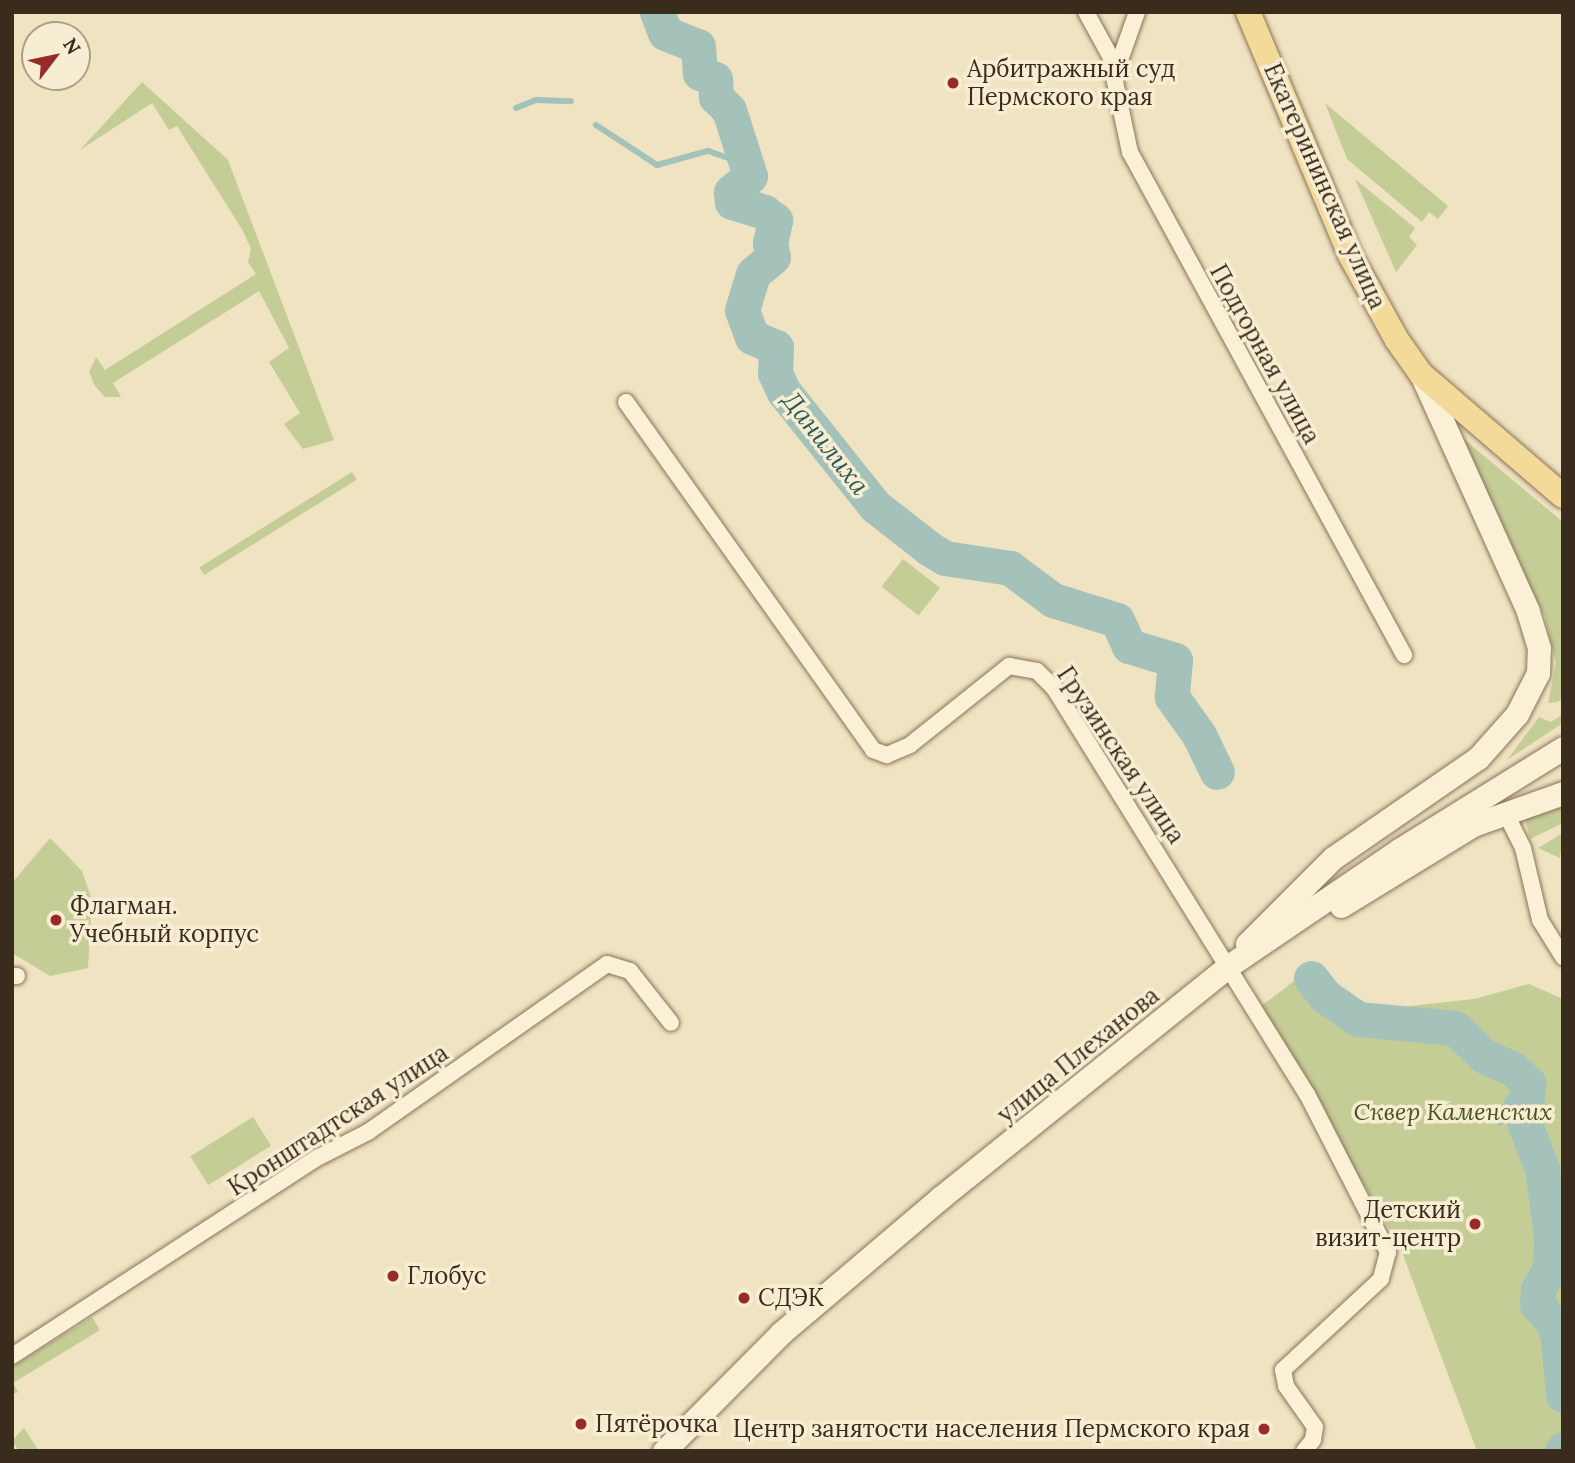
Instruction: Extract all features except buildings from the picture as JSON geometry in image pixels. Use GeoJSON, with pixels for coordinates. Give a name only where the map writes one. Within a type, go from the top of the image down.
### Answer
{"type":"FeatureCollection","features":[{"type":"Feature","properties":{"kind":"main road","name":"Екатерининская улица"},"geometry":{"type":"LineString","coordinates":[[1248,12],[1366,289],[1421,374],[1563,496]]}},
{"type":"Feature","properties":{"kind":"main road"},"geometry":{"type":"LineString","coordinates":[[1231,974],[1287,899],[1333,858],[1478,758],[1509,724],[1535,682],[1539,648],[1528,611],[1421,374]]}},
{"type":"Feature","properties":{"kind":"main road"},"geometry":{"type":"LineString","coordinates":[[1231,974],[1388,857],[1563,748]]}},
{"type":"Feature","properties":{"kind":"main road"},"geometry":{"type":"LineString","coordinates":[[1231,974],[1433,848],[1505,812],[1563,793]]}},
{"type":"Feature","properties":{"kind":"main road","name":"улица Плеханова"},"geometry":{"type":"LineString","coordinates":[[664,1451],[764,1348],[1009,1144],[1116,1074],[1231,974]]}},
{"type":"Feature","properties":{"kind":"street","name":"Подгорная улица"},"geometry":{"type":"LineString","coordinates":[[1086,12],[1115,65],[1119,118],[1130,152],[1404,654]]}},
{"type":"Feature","properties":{"kind":"street","name":"Подгорная улица"},"geometry":{"type":"LineString","coordinates":[[1115,65],[1137,12]]}},
{"type":"Feature","properties":{"kind":"street","name":"Грузинская улица"},"geometry":{"type":"LineString","coordinates":[[626,402],[873,750],[887,755],[910,745],[1001,669],[1027,667],[1047,678],[1307,1094],[1386,1246],[1387,1270],[1283,1370],[1283,1381],[1315,1427],[1313,1440],[1304,1451]]}},
{"type":"Feature","properties":{"kind":"street"},"geometry":{"type":"LineString","coordinates":[[1505,812],[1523,848],[1540,920],[1563,957]]}},
{"type":"Feature","properties":{"kind":"street","name":"Кронштадтская улица"},"geometry":{"type":"LineString","coordinates":[[12,1356],[319,1157],[368,1132],[607,964],[630,971],[671,1023]]}},
{"type":"Feature","properties":{"kind":"green space"},"geometry":{"type":"Polygon","coordinates":[[[142,82],[228,160],[334,440],[303,449],[284,424],[300,413],[269,362],[289,348],[259,291],[113,383],[121,397],[105,397],[95,386],[89,372],[96,357],[105,370],[256,274],[248,262],[251,249],[243,231],[177,126],[169,130],[152,103],[80,150],[142,82]]]}},
{"type":"Feature","properties":{"kind":"green space"},"geometry":{"type":"Polygon","coordinates":[[[1325,103],[1448,206],[1438,219],[1429,212],[1422,222],[1347,159],[1325,103]]]}},
{"type":"Feature","properties":{"kind":"green space"},"geometry":{"type":"Polygon","coordinates":[[[1355,179],[1415,228],[1409,237],[1417,245],[1396,272],[1355,179]]]}},
{"type":"Feature","properties":{"kind":"green space"},"geometry":{"type":"Polygon","coordinates":[[[1453,430],[1563,522],[1563,699],[1557,702],[1548,703],[1556,663],[1545,617],[1453,430]]]}},
{"type":"Feature","properties":{"kind":"green space"},"geometry":{"type":"Polygon","coordinates":[[[352,472],[357,480],[204,575],[199,567],[352,472]]]}},
{"type":"Feature","properties":{"kind":"green space"},"geometry":{"type":"Polygon","coordinates":[[[903,559],[940,588],[918,616],[881,587],[903,559]]]}},
{"type":"Feature","properties":{"kind":"green space"},"geometry":{"type":"Polygon","coordinates":[[[1563,714],[1563,723],[1507,760],[1539,717],[1551,722],[1563,714]]]}},
{"type":"Feature","properties":{"kind":"green space"},"geometry":{"type":"Polygon","coordinates":[[[1563,802],[1563,823],[1530,839],[1525,818],[1563,802]]]}},
{"type":"Feature","properties":{"kind":"green space"},"geometry":{"type":"Polygon","coordinates":[[[1563,833],[1560,858],[1538,848],[1563,833]]]}},
{"type":"Feature","properties":{"kind":"green space","name":"Флагман. Учебный корпус"},"geometry":{"type":"Polygon","coordinates":[[[50,838],[82,871],[92,900],[88,968],[50,976],[12,953],[12,883],[50,838]]]}},
{"type":"Feature","properties":{"kind":"green space","name":"Сквер Каменских"},"geometry":{"type":"Polygon","coordinates":[[[1302,975],[1327,1004],[1373,1010],[1474,999],[1529,984],[1563,999],[1563,1451],[1477,1451],[1400,1247],[1260,1007],[1302,975]]]}},
{"type":"Feature","properties":{"kind":"green space"},"geometry":{"type":"Polygon","coordinates":[[[253,1117],[271,1146],[208,1185],[190,1156],[253,1117]]]}},
{"type":"Feature","properties":{"kind":"green space"},"geometry":{"type":"Polygon","coordinates":[[[92,1317],[100,1330],[13,1383],[18,1392],[12,1394],[12,1367],[92,1317]]]}},
{"type":"Feature","properties":{"kind":"green space"},"geometry":{"type":"Polygon","coordinates":[[[24,1428],[39,1451],[19,1451],[12,1441],[24,1428]]]}},
{"type":"Feature","properties":{"kind":"waterway","name":"Данилиха"},"geometry":{"type":"LineString","coordinates":[[657,12],[665,33],[698,46],[700,73],[715,79],[716,97],[729,110],[750,176],[731,192],[732,202],[764,212],[775,220],[770,243],[773,257],[753,274],[742,310],[752,337],[776,347],[775,373],[784,392],[875,506],[930,549],[945,558],[1010,568],[1053,600],[1117,620],[1129,646],[1175,660],[1172,697],[1199,735],[1217,772]]}},
{"type":"Feature","properties":{"kind":"waterway"},"geometry":{"type":"LineString","coordinates":[[516,108],[536,100],[571,101]]}},
{"type":"Feature","properties":{"kind":"waterway"},"geometry":{"type":"LineString","coordinates":[[596,125],[657,165],[708,151],[745,164]]}},
{"type":"Feature","properties":{"kind":"waterway","name":"Данилиха"},"geometry":{"type":"LineString","coordinates":[[1311,978],[1325,996],[1358,1019],[1455,1028],[1484,1056],[1513,1069],[1528,1083],[1527,1098],[1519,1109],[1542,1169],[1551,1236],[1550,1269],[1538,1289],[1537,1304],[1554,1324],[1563,1395]]}},
{"type":"Feature","properties":{"kind":"waterway"},"geometry":{"type":"LineString","coordinates":[[1499,1123],[1519,1109]]}},
{"type":"Feature","properties":{"kind":"place","name":"Арбитражный суд Пермского края"},"geometry":{"type":"Point","coordinates":[953,83]}},
{"type":"Feature","properties":{"kind":"place","name":"Флагман. Учебный корпус"},"geometry":{"type":"Point","coordinates":[56,920]}},
{"type":"Feature","properties":{"kind":"place","name":"Детский визит-центр"},"geometry":{"type":"Point","coordinates":[1475,1224]}},
{"type":"Feature","properties":{"kind":"place","name":"Глобус"},"geometry":{"type":"Point","coordinates":[393,1276]}},
{"type":"Feature","properties":{"kind":"place","name":"СДЭК"},"geometry":{"type":"Point","coordinates":[744,1298]}},
{"type":"Feature","properties":{"kind":"place","name":"Пятёрочка"},"geometry":{"type":"Point","coordinates":[581,1424]}},
{"type":"Feature","properties":{"kind":"place","name":"Центр занятости населения Пермского края"},"geometry":{"type":"Point","coordinates":[1264,1429]}}]}
